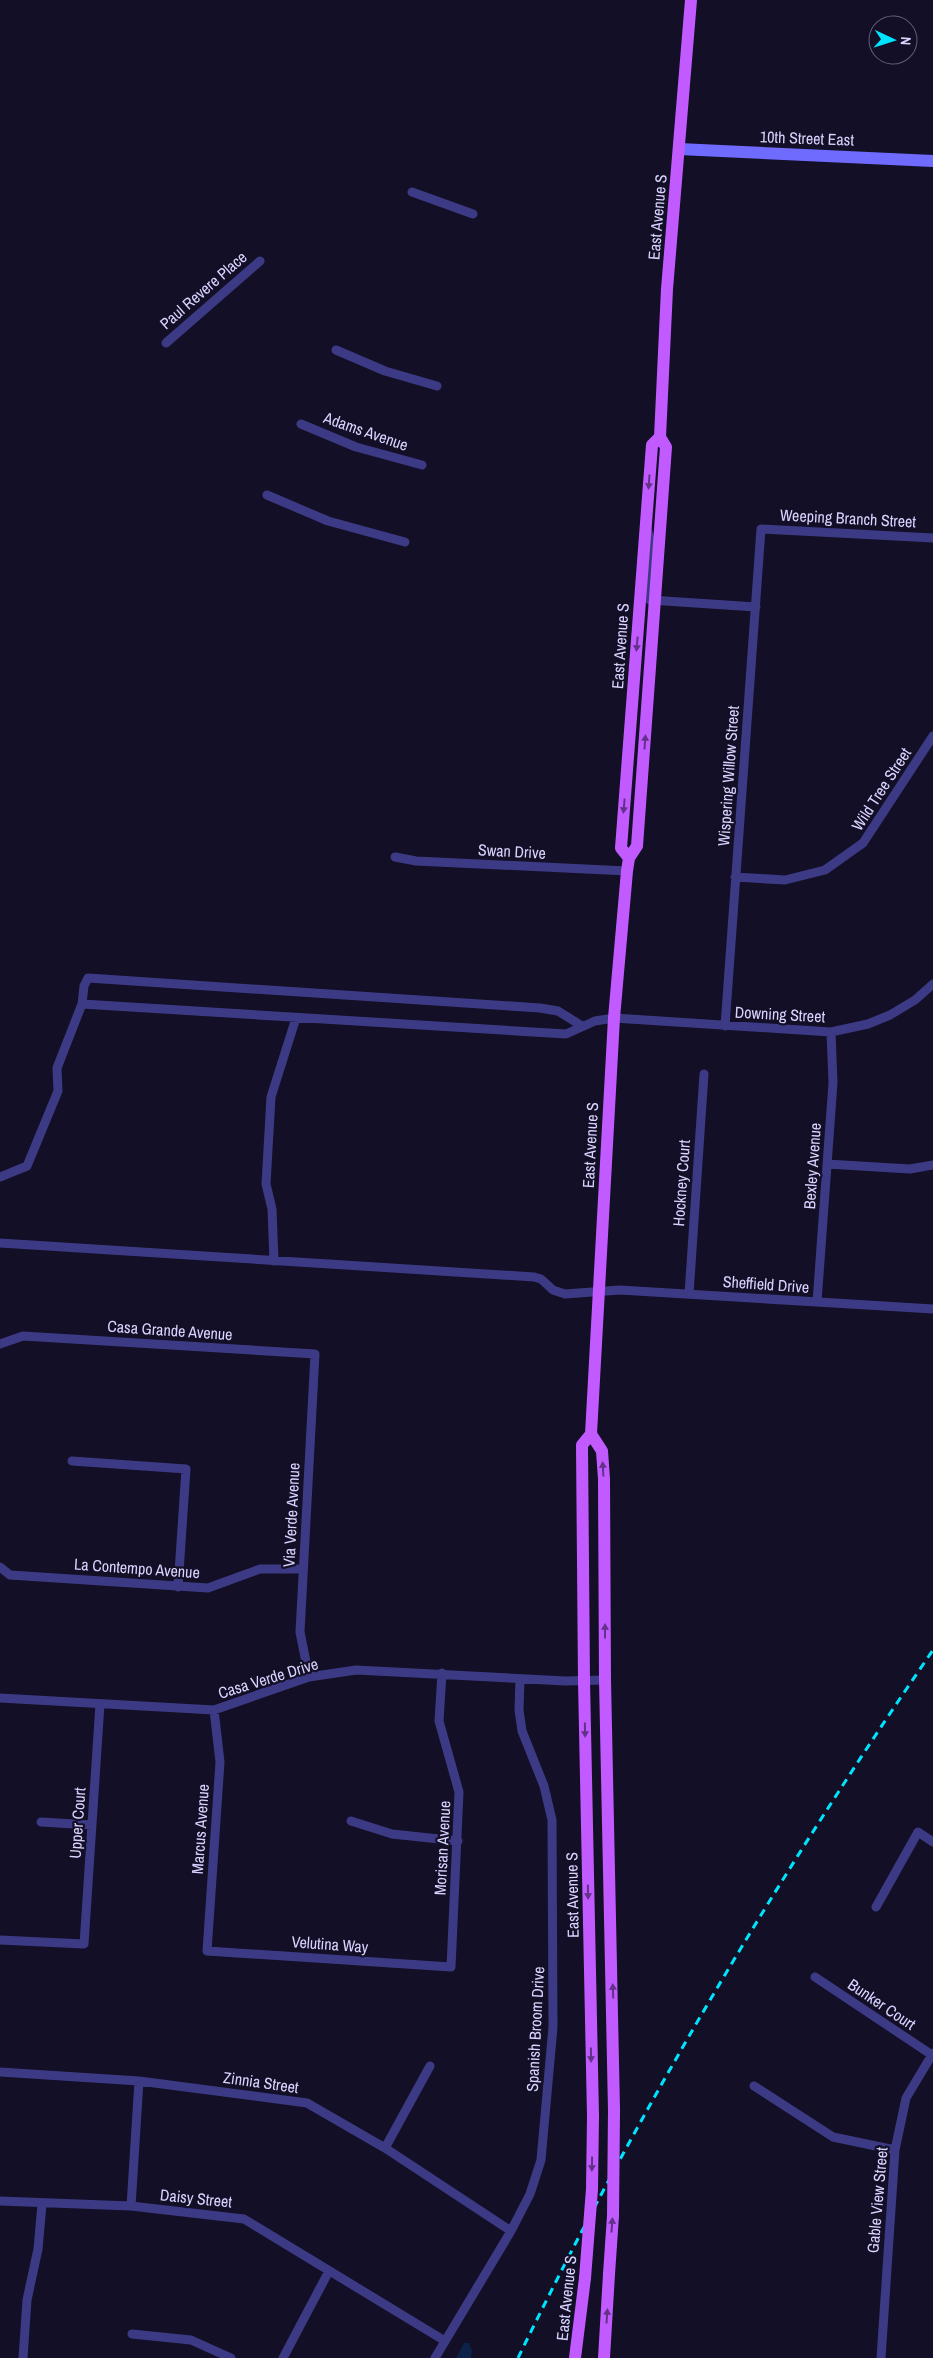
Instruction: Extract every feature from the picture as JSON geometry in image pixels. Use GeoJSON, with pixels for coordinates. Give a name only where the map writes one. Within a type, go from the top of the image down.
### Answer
{"type":"FeatureCollection","features":[{"type":"Feature","properties":{"kind":"main road","name":"East Avenue S"},"geometry":{"type":"LineString","coordinates":[[575,2358],[585,2278],[592,2189],[593,2116],[584,1681],[582,1445],[591,1434],[614,1018],[627,871],[629,858],[637,846],[656,602],[666,447],[660,437],[667,289],[691,0]]}},
{"type":"Feature","properties":{"kind":"main road","name":"10th Street East"},"geometry":{"type":"LineString","coordinates":[[679,150],[933,161]]}},
{"type":"Feature","properties":{"kind":"main road","name":"East Avenue S"},"geometry":{"type":"LineString","coordinates":[[629,858],[621,848],[652,445],[660,437]]}},
{"type":"Feature","properties":{"kind":"main road"},"geometry":{"type":"LineString","coordinates":[[591,1434],[602,1451],[603,1460],[605,1680],[614,2044],[613,2216],[604,2358]]}},
{"type":"Feature","properties":{"kind":"street"},"geometry":{"type":"LineString","coordinates":[[412,192],[473,214]]}},
{"type":"Feature","properties":{"kind":"street","name":"Paul Revere Place"},"geometry":{"type":"LineString","coordinates":[[166,343],[260,260]]}},
{"type":"Feature","properties":{"kind":"street"},"geometry":{"type":"LineString","coordinates":[[336,350],[385,371],[437,386]]}},
{"type":"Feature","properties":{"kind":"street","name":"Adams Avenue"},"geometry":{"type":"LineString","coordinates":[[301,424],[356,447],[422,465]]}},
{"type":"Feature","properties":{"kind":"street"},"geometry":{"type":"LineString","coordinates":[[267,495],[328,521],[405,542]]}},
{"type":"Feature","properties":{"kind":"street"},"geometry":{"type":"LineString","coordinates":[[646,524],[652,542],[649,597],[656,602],[756,607]]}},
{"type":"Feature","properties":{"kind":"street","name":"Weeping Branch Street"},"geometry":{"type":"LineString","coordinates":[[761,529],[933,538]]}},
{"type":"Feature","properties":{"kind":"street","name":"Wispering Willow Street"},"geometry":{"type":"LineString","coordinates":[[725,1026],[761,529]]}},
{"type":"Feature","properties":{"kind":"street","name":"Wild Tree Street"},"geometry":{"type":"LineString","coordinates":[[735,877],[785,880],[825,870],[863,843],[933,736]]}},
{"type":"Feature","properties":{"kind":"street","name":"Swan Drive"},"geometry":{"type":"LineString","coordinates":[[395,857],[416,861],[627,871]]}},
{"type":"Feature","properties":{"kind":"street"},"geometry":{"type":"LineString","coordinates":[[0,1177],[27,1166],[58,1092],[57,1068],[82,1004],[84,986],[88,978],[540,1008],[558,1011],[582,1026]]}},
{"type":"Feature","properties":{"kind":"street","name":"Downing Street"},"geometry":{"type":"LineString","coordinates":[[82,1004],[566,1034],[582,1026],[614,1018],[831,1032],[868,1024],[890,1015],[915,1000],[933,984]]}},
{"type":"Feature","properties":{"kind":"street"},"geometry":{"type":"LineString","coordinates":[[274,1261],[272,1209],[266,1184],[271,1097],[296,1018]]}},
{"type":"Feature","properties":{"kind":"street","name":"Bexley Avenue"},"geometry":{"type":"LineString","coordinates":[[817,1302],[833,1083],[831,1032]]}},
{"type":"Feature","properties":{"kind":"street","name":"Hockney Court"},"geometry":{"type":"LineString","coordinates":[[689,1294],[704,1074]]}},
{"type":"Feature","properties":{"kind":"street"},"geometry":{"type":"LineString","coordinates":[[827,1164],[910,1169],[933,1165]]}},
{"type":"Feature","properties":{"kind":"street","name":"Sheffield Drive"},"geometry":{"type":"LineString","coordinates":[[0,1243],[534,1277],[553,1290],[565,1294],[620,1290],[933,1309]]}},
{"type":"Feature","properties":{"kind":"street","name":"Casa Grande Avenue"},"geometry":{"type":"LineString","coordinates":[[0,1344],[23,1336],[316,1354]]}},
{"type":"Feature","properties":{"kind":"street","name":"Via Verde Avenue"},"geometry":{"type":"LineString","coordinates":[[309,1678],[300,1632],[316,1354]]}},
{"type":"Feature","properties":{"kind":"street"},"geometry":{"type":"LineString","coordinates":[[72,1461],[186,1469],[178,1587]]}},
{"type":"Feature","properties":{"kind":"street","name":"La Contempo Avenue"},"geometry":{"type":"LineString","coordinates":[[0,1567],[10,1575],[208,1588],[260,1569],[303,1569]]}},
{"type":"Feature","properties":{"kind":"street","name":"Casa Verde Drive"},"geometry":{"type":"LineString","coordinates":[[0,1698],[214,1710],[309,1678],[356,1670],[584,1681],[605,1680]]}},
{"type":"Feature","properties":{"kind":"street","name":"Morisan Avenue"},"geometry":{"type":"LineString","coordinates":[[442,1674],[440,1721],[460,1792],[451,1967]]}},
{"type":"Feature","properties":{"kind":"street","name":"Spanish Broom Drive"},"geometry":{"type":"LineString","coordinates":[[435,2358],[511,2232],[530,2194],[541,2160],[553,2026],[552,1820],[544,1786],[522,1731],[519,1710],[520,1678]]}},
{"type":"Feature","properties":{"kind":"street","name":"Upper Court"},"geometry":{"type":"LineString","coordinates":[[0,1940],[84,1944],[100,1704]]}},
{"type":"Feature","properties":{"kind":"street","name":"Marcus Avenue"},"geometry":{"type":"LineString","coordinates":[[207,1951],[220,1762],[214,1710]]}},
{"type":"Feature","properties":{"kind":"street"},"geometry":{"type":"LineString","coordinates":[[351,1821],[392,1834],[458,1841]]}},
{"type":"Feature","properties":{"kind":"street"},"geometry":{"type":"LineString","coordinates":[[41,1822],[92,1825]]}},
{"type":"Feature","properties":{"kind":"street"},"geometry":{"type":"LineString","coordinates":[[876,1907],[918,1832],[933,1842]]}},
{"type":"Feature","properties":{"kind":"street","name":"Velutina Way"},"geometry":{"type":"LineString","coordinates":[[207,1951],[451,1967]]}},
{"type":"Feature","properties":{"kind":"street","name":"Bunker Court"},"geometry":{"type":"LineString","coordinates":[[815,1977],[932,2054]]}},
{"type":"Feature","properties":{"kind":"street","name":"Gable View Street"},"geometry":{"type":"LineString","coordinates":[[881,2358],[895,2150],[906,2098],[932,2054]]}},
{"type":"Feature","properties":{"kind":"street"},"geometry":{"type":"LineString","coordinates":[[385,2148],[430,2066]]}},
{"type":"Feature","properties":{"kind":"street","name":"Zinnia Street"},"geometry":{"type":"LineString","coordinates":[[0,2072],[139,2081],[307,2103],[385,2148],[511,2232]]}},
{"type":"Feature","properties":{"kind":"street"},"geometry":{"type":"LineString","coordinates":[[131,2206],[139,2081]]}},
{"type":"Feature","properties":{"kind":"street"},"geometry":{"type":"LineString","coordinates":[[754,2086],[833,2137],[895,2150]]}},
{"type":"Feature","properties":{"kind":"street","name":"Daisy Street"},"geometry":{"type":"LineString","coordinates":[[0,2201],[131,2206],[244,2219],[445,2341]]}},
{"type":"Feature","properties":{"kind":"street"},"geometry":{"type":"LineString","coordinates":[[23,2358],[27,2300],[38,2249],[42,2204]]}},
{"type":"Feature","properties":{"kind":"street"},"geometry":{"type":"LineString","coordinates":[[283,2358],[330,2272]]}},
{"type":"Feature","properties":{"kind":"street"},"geometry":{"type":"LineString","coordinates":[[132,2334],[190,2340],[231,2358]]}},
{"type":"Feature","properties":{"kind":"water"},"geometry":{"type":"Polygon","coordinates":[[[464,2343],[469,2343],[472,2350],[471,2358],[456,2358],[464,2343]]]}},
{"type":"Feature","properties":{"kind":"railway"},"geometry":{"type":"LineString","coordinates":[[518,2358],[612,2175],[712,1996],[820,1821],[933,1650]]}}]}
